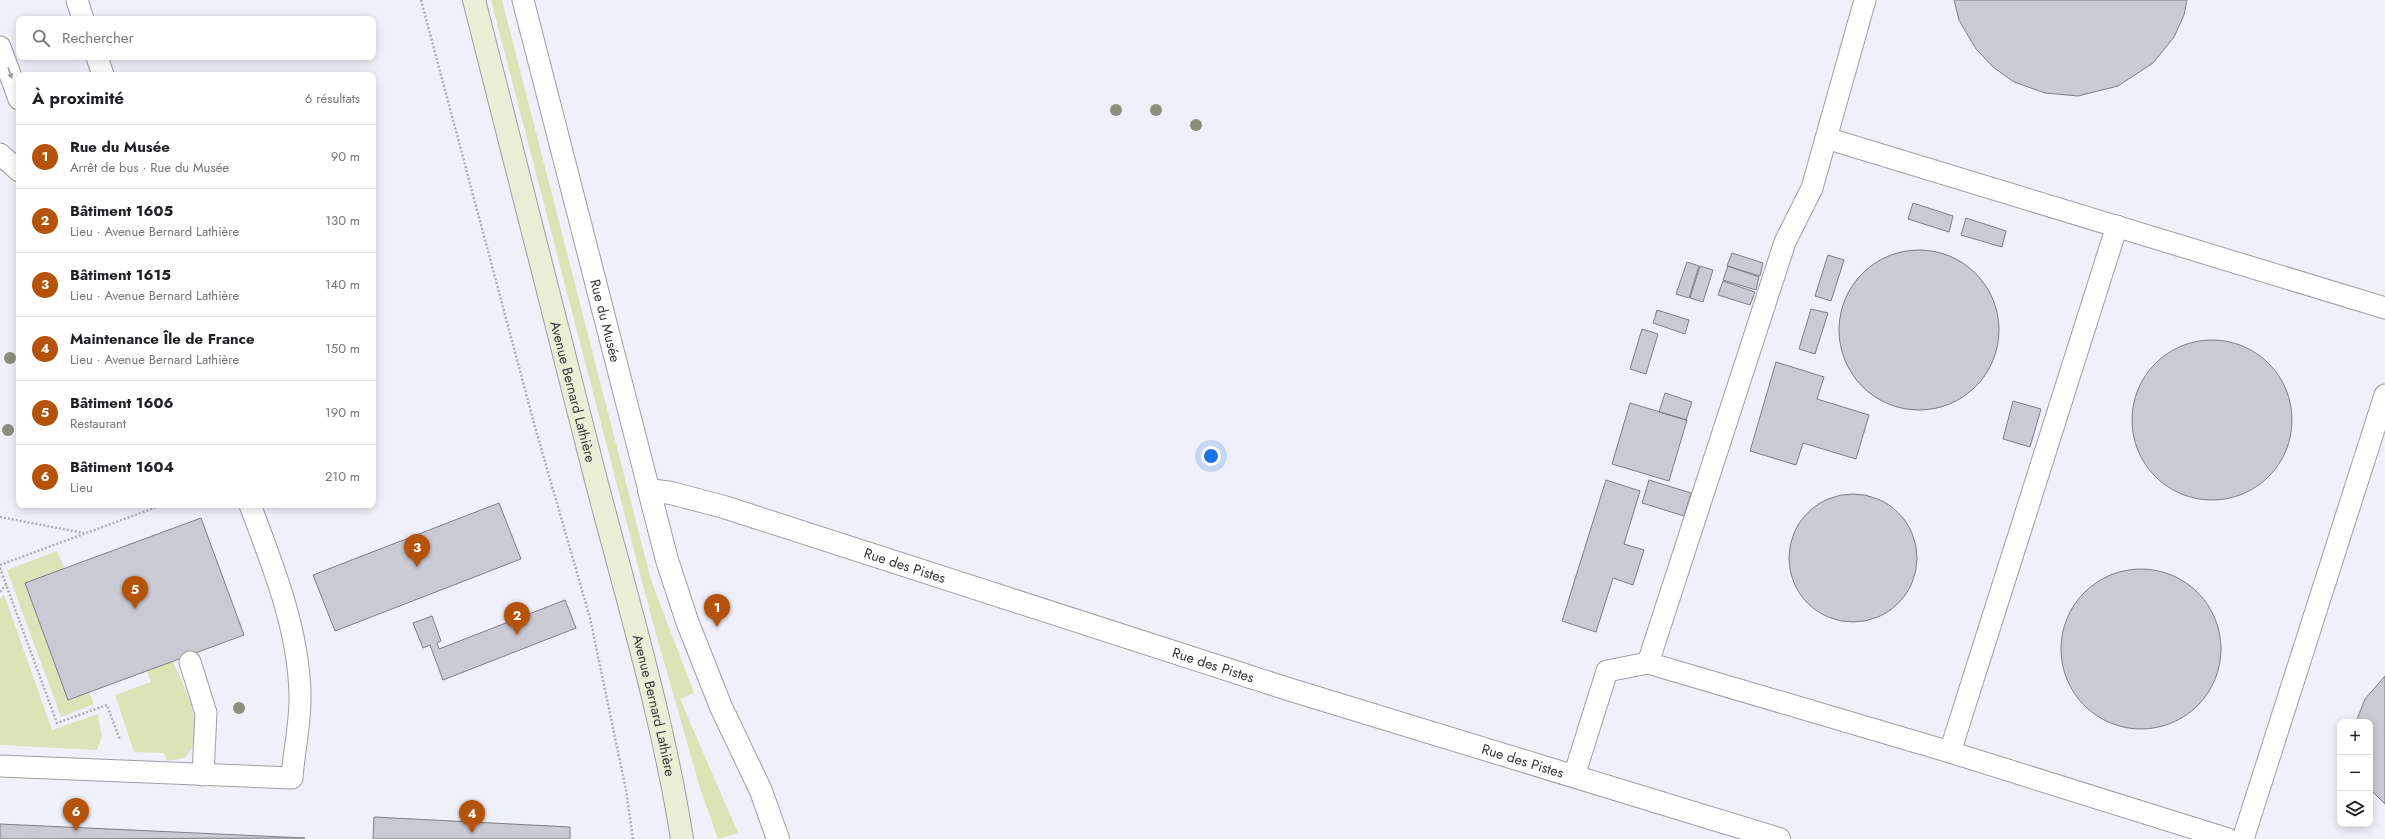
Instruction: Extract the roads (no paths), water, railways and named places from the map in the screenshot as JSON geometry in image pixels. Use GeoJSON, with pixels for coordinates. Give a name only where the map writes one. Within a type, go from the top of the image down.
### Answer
{"type":"FeatureCollection","features":[{"type":"Feature","properties":{"kind":"main road","name":"Avenue Bernard Lathière"},"geometry":{"type":"LineString","coordinates":[[474,0],[673,783],[682,839]]}},
{"type":"Feature","properties":{"kind":"main road","name":"Avenue Bernard Lathière"},"geometry":{"type":"LineString","coordinates":[[673,783],[693,839]]}},
{"type":"Feature","properties":{"kind":"street","name":"Rue des Pistes"},"geometry":{"type":"LineString","coordinates":[[649,490],[671,493],[724,507],[1288,689],[1779,839]]}},
{"type":"Feature","properties":{"kind":"street","name":"Rue du Musée"},"geometry":{"type":"LineString","coordinates":[[649,490],[667,560],[687,621],[722,707],[761,791],[778,839]]}},
{"type":"Feature","properties":{"kind":"lane"},"geometry":{"type":"LineString","coordinates":[[77,0],[82,16]]}},
{"type":"Feature","properties":{"kind":"lane","name":"Rue du Musée"},"geometry":{"type":"LineString","coordinates":[[523,0],[649,490]]}},
{"type":"Feature","properties":{"kind":"lane"},"geometry":{"type":"LineString","coordinates":[[1648,663],[1785,242],[1812,188],[1865,0]]}},
{"type":"Feature","properties":{"kind":"lane"},"geometry":{"type":"LineString","coordinates":[[0,47],[16,91]]}},
{"type":"Feature","properties":{"kind":"lane"},"geometry":{"type":"LineString","coordinates":[[98,60],[102,72]]}},
{"type":"Feature","properties":{"kind":"lane"},"geometry":{"type":"LineString","coordinates":[[0,95],[16,109]]}},
{"type":"Feature","properties":{"kind":"lane"},"geometry":{"type":"LineString","coordinates":[[1826,138],[2385,308]]}},
{"type":"Feature","properties":{"kind":"lane"},"geometry":{"type":"LineString","coordinates":[[0,154],[16,168]]}},
{"type":"Feature","properties":{"kind":"lane"},"geometry":{"type":"LineString","coordinates":[[1950,752],[2117,226]]}},
{"type":"Feature","properties":{"kind":"lane"},"geometry":{"type":"LineString","coordinates":[[2243,839],[2385,395]]}},
{"type":"Feature","properties":{"kind":"lane"},"geometry":{"type":"LineString","coordinates":[[0,766],[131,770],[203,775],[292,778],[300,694],[297,654],[282,590],[251,508]]}},
{"type":"Feature","properties":{"kind":"lane"},"geometry":{"type":"LineString","coordinates":[[190,662],[206,713],[203,775]]}},
{"type":"Feature","properties":{"kind":"lane"},"geometry":{"type":"LineString","coordinates":[[1574,776],[1607,671],[1648,663],[1950,752],[2228,839]]}},
{"type":"Feature","properties":{"kind":"water"},"geometry":{"type":"Polygon","coordinates":[[[1911,250],[1927,250],[1950,256],[1970,268],[1981,279],[1993,299],[1999,322],[1999,338],[1993,361],[1981,381],[1970,392],[1950,404],[1927,410],[1911,410],[1888,404],[1868,392],[1857,381],[1845,361],[1839,338],[1839,322],[1845,299],[1857,279],[1868,268],[1888,256],[1911,250]]]}},
{"type":"Feature","properties":{"kind":"place","name":"Bâtiment 1615"},"geometry":{"type":"Point","coordinates":[417,567]}},
{"type":"Feature","properties":{"kind":"place","name":"Bâtiment 1606"},"geometry":{"type":"Point","coordinates":[135,609]}},
{"type":"Feature","properties":{"kind":"place","name":"Rue du Musée"},"geometry":{"type":"Point","coordinates":[717,627]}},
{"type":"Feature","properties":{"kind":"place","name":"Bâtiment 1605"},"geometry":{"type":"Point","coordinates":[517,635]}},
{"type":"Feature","properties":{"kind":"place","name":"Bâtiment 1604"},"geometry":{"type":"Point","coordinates":[76,831]}},
{"type":"Feature","properties":{"kind":"place","name":"Maintenance Île de France"},"geometry":{"type":"Point","coordinates":[472,833]}}]}
